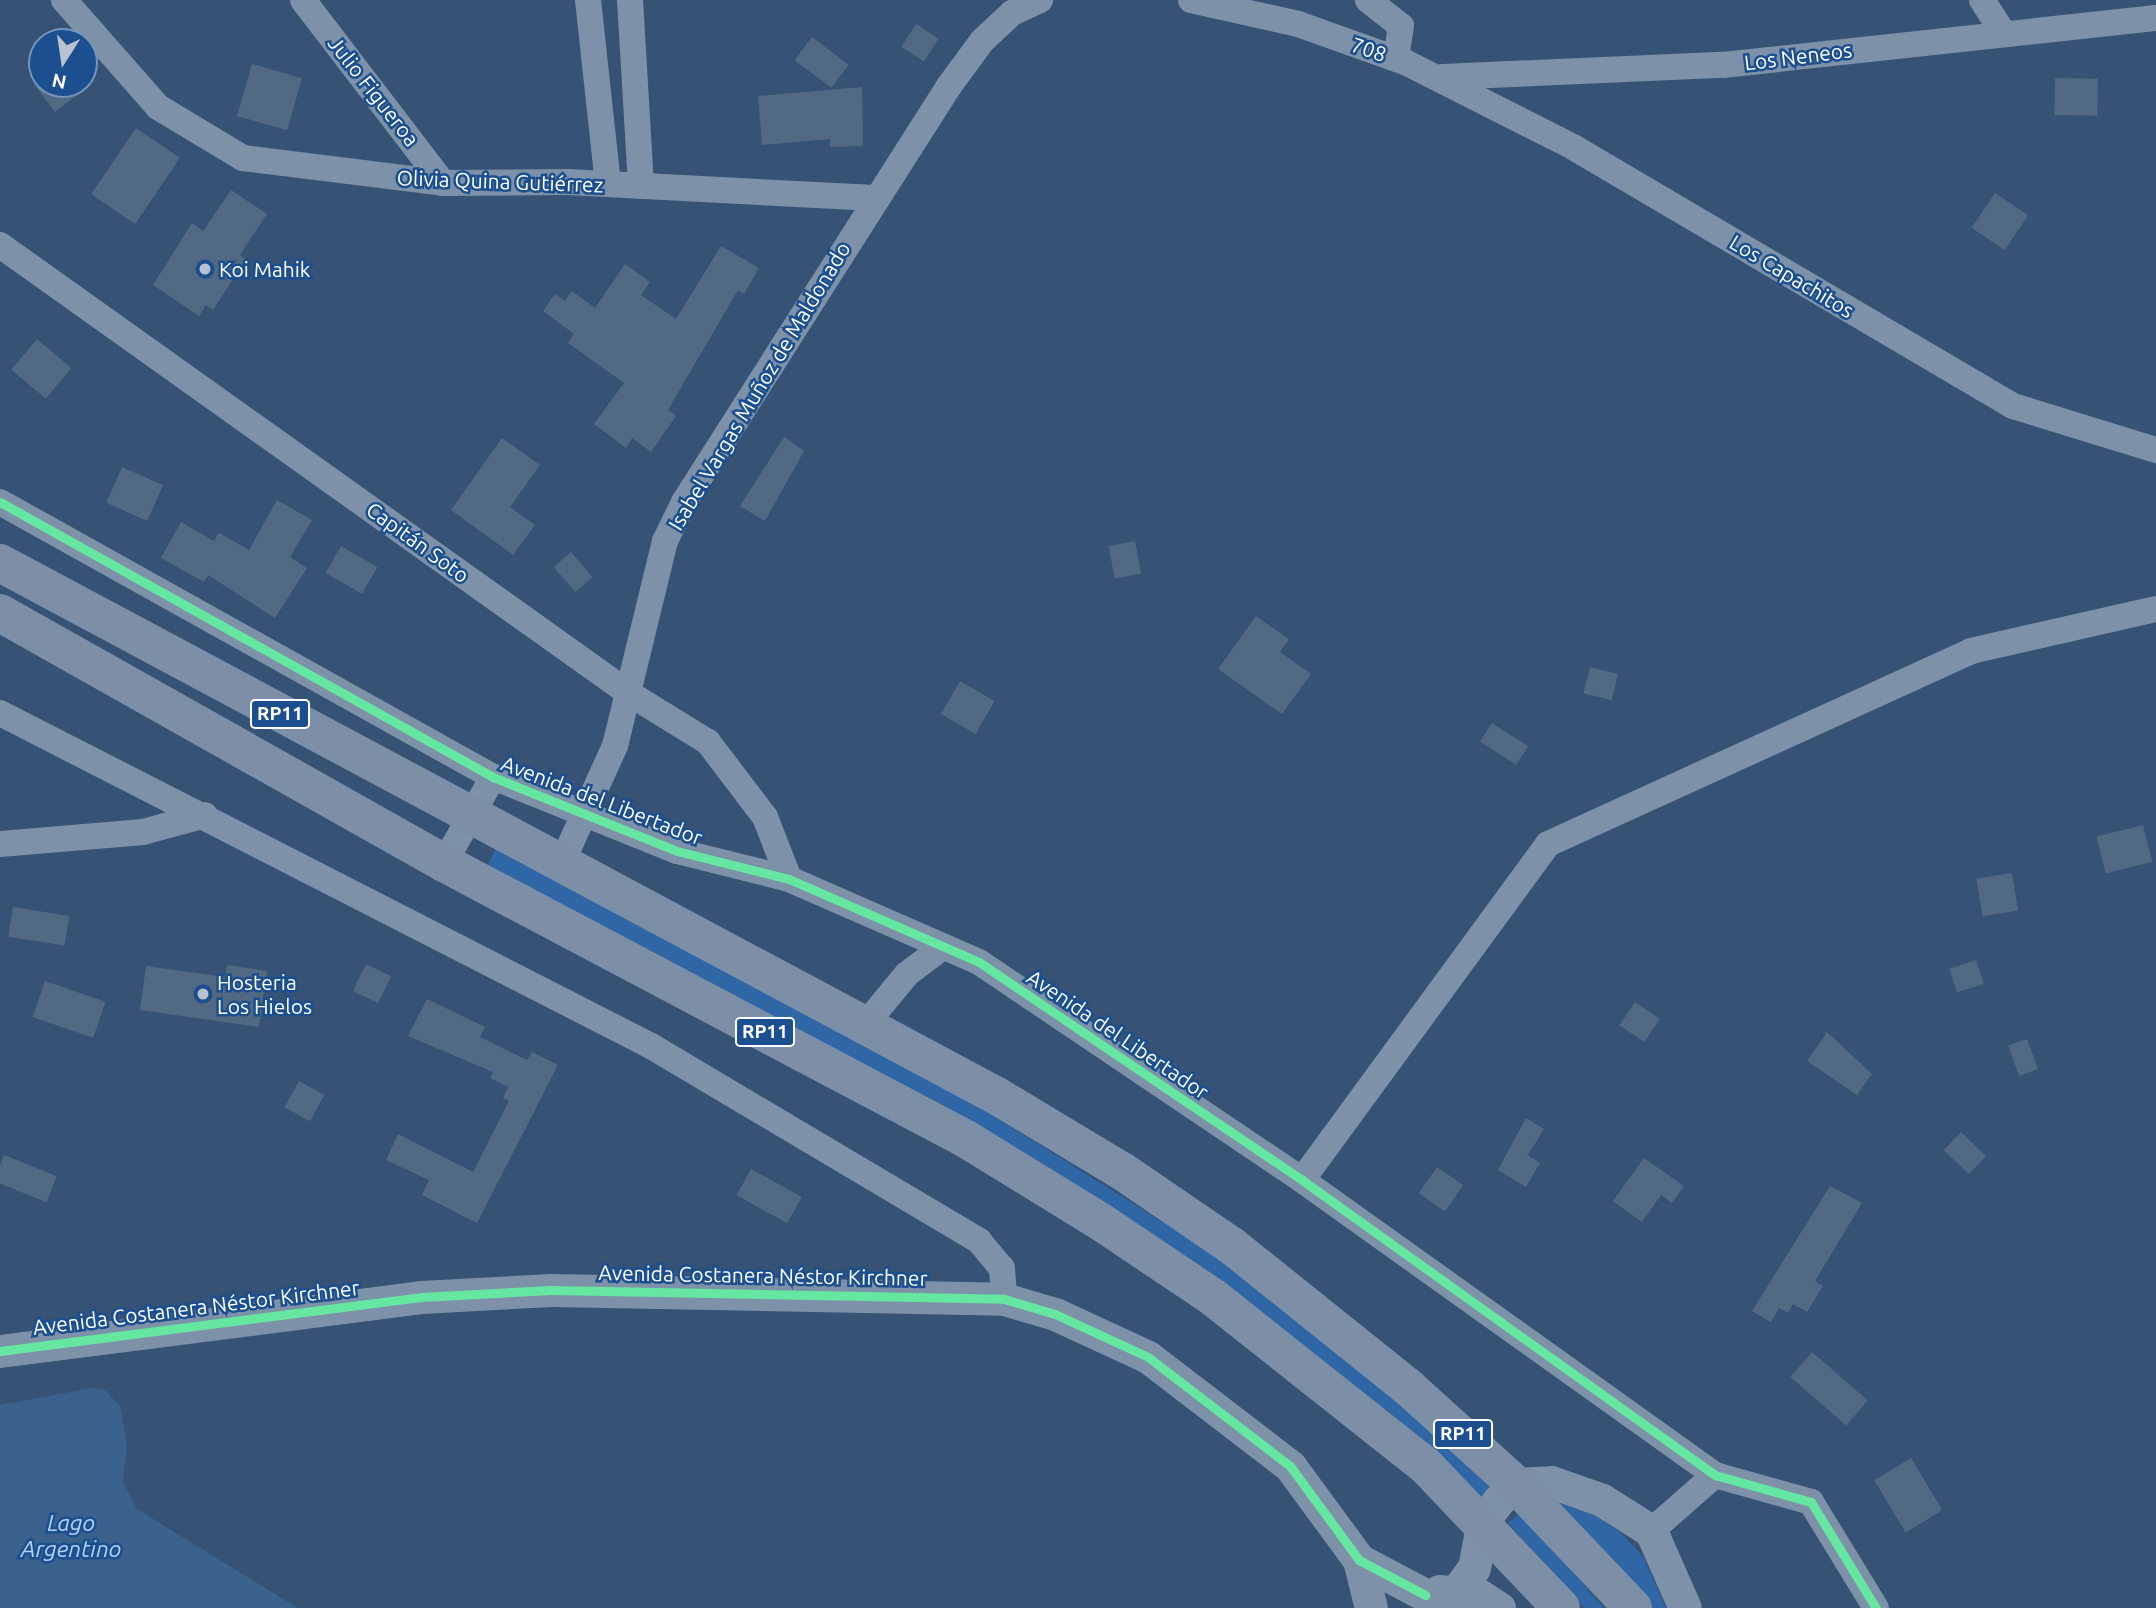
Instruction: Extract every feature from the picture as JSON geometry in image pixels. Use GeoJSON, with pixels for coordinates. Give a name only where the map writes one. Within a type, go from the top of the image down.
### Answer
{"type":"FeatureCollection","features":[{"type":"Feature","properties":{"kind":"main road","name":"RP11"},"geometry":{"type":"LineString","coordinates":[[0,563],[560,867],[998,1096],[1232,1246],[1408,1387],[1515,1484],[1633,1608]]}},
{"type":"Feature","properties":{"kind":"main road","name":"RP11"},"geometry":{"type":"LineString","coordinates":[[0,613],[444,863],[966,1139],[1101,1222],[1336,1392],[1483,1521],[1561,1608]]}},
{"type":"Feature","properties":{"kind":"street","name":"Olivia Quina Gutiérrez"},"geometry":{"type":"LineString","coordinates":[[64,0],[158,107],[243,158],[443,183],[608,184],[875,198]]}},
{"type":"Feature","properties":{"kind":"street","name":"Julio Figueroa"},"geometry":{"type":"LineString","coordinates":[[303,0],[443,183]]}},
{"type":"Feature","properties":{"kind":"street"},"geometry":{"type":"LineString","coordinates":[[588,0],[608,184]]}},
{"type":"Feature","properties":{"kind":"street"},"geometry":{"type":"LineString","coordinates":[[631,0],[641,186]]}},
{"type":"Feature","properties":{"kind":"street","name":"Isabel Vargas Muñoz de Maldonado"},"geometry":{"type":"LineString","coordinates":[[560,867],[580,813],[615,746],[630,694],[665,541],[684,502],[875,198],[982,41],[1012,13],[1040,0]]}},
{"type":"Feature","properties":{"kind":"street","name":"708"},"geometry":{"type":"LineString","coordinates":[[1191,0],[1298,24],[1396,59],[1438,78]]}},
{"type":"Feature","properties":{"kind":"street"},"geometry":{"type":"LineString","coordinates":[[1368,0],[1401,26],[1396,59]]}},
{"type":"Feature","properties":{"kind":"street"},"geometry":{"type":"LineString","coordinates":[[1982,0],[2003,32]]}},
{"type":"Feature","properties":{"kind":"street","name":"Los Neneos"},"geometry":{"type":"LineString","coordinates":[[1438,78],[1723,65],[2003,32],[2156,18]]}},
{"type":"Feature","properties":{"kind":"street","name":"Los Capachitos"},"geometry":{"type":"LineString","coordinates":[[1438,78],[1573,146],[2014,406],[2156,450]]}},
{"type":"Feature","properties":{"kind":"street","name":"Capitán Soto"},"geometry":{"type":"LineString","coordinates":[[0,245],[630,694],[708,742],[743,781],[789,879]]}},
{"type":"Feature","properties":{"kind":"street","name":"Avenida del Libertador"},"geometry":{"type":"LineString","coordinates":[[0,502],[493,777],[677,851],[789,879],[979,961],[1302,1180],[1715,1475],[1811,1502],[1876,1608]]}},
{"type":"Feature","properties":{"kind":"street"},"geometry":{"type":"LineString","coordinates":[[1302,1180],[1548,844],[1971,651],[2156,609]]}},
{"type":"Feature","properties":{"kind":"street"},"geometry":{"type":"LineString","coordinates":[[0,713],[205,815],[651,1046],[979,1241],[1002,1268],[1003,1299]]}},
{"type":"Feature","properties":{"kind":"street"},"geometry":{"type":"LineString","coordinates":[[444,863],[493,777]]}},
{"type":"Feature","properties":{"kind":"street"},"geometry":{"type":"LineString","coordinates":[[0,844],[143,832],[205,815]]}},
{"type":"Feature","properties":{"kind":"street"},"geometry":{"type":"LineString","coordinates":[[864,1026],[907,974],[944,946]]}},
{"type":"Feature","properties":{"kind":"street","name":"Avenida Costanera Néstor Kirchner"},"geometry":{"type":"LineString","coordinates":[[0,1351],[253,1314],[447,1296],[564,1290],[1003,1299],[1087,1327],[1148,1357],[1290,1466],[1359,1560],[1415,1601]]}},
{"type":"Feature","properties":{"kind":"street"},"geometry":{"type":"LineString","coordinates":[[1651,1531],[1715,1475]]}},
{"type":"Feature","properties":{"kind":"street"},"geometry":{"type":"LineString","coordinates":[[1415,1601],[1458,1589],[1474,1567],[1483,1521],[1515,1484],[1551,1482],[1602,1500],[1651,1531],[1685,1608]]}},
{"type":"Feature","properties":{"kind":"street"},"geometry":{"type":"LineString","coordinates":[[1359,1560],[1371,1608]]}},
{"type":"Feature","properties":{"kind":"street"},"geometry":{"type":"LineString","coordinates":[[1458,1589],[1499,1608]]}},
{"type":"Feature","properties":{"kind":"shaded area"},"geometry":{"type":"Polygon","coordinates":[[[497,846],[976,1105],[1218,1257],[1401,1396],[1492,1487],[1480,1498],[1388,1411],[487,866],[497,846]]]}},
{"type":"Feature","properties":{"kind":"shaded area"},"geometry":{"type":"Polygon","coordinates":[[[1546,1499],[1594,1514],[1622,1534],[1644,1558],[1666,1608],[1643,1608],[1546,1499]]]}},
{"type":"Feature","properties":{"kind":"shaded area"},"geometry":{"type":"Polygon","coordinates":[[[1520,1513],[1604,1608],[1584,1608],[1508,1523],[1520,1513]]]}},
{"type":"Feature","properties":{"kind":"water","name":"Lago Argentino"},"geometry":{"type":"Polygon","coordinates":[[[92,1388],[105,1390],[120,1406],[127,1444],[123,1482],[137,1509],[298,1608],[0,1608],[0,1405],[92,1388]]]}},
{"type":"Feature","properties":{"kind":"building"},"geometry":{"type":"Polygon","coordinates":[[[916,24],[939,39],[924,61],[901,47],[916,24]]]}},
{"type":"Feature","properties":{"kind":"building"},"geometry":{"type":"Polygon","coordinates":[[[812,37],[849,65],[831,88],[795,60],[812,37]]]}},
{"type":"Feature","properties":{"kind":"building"},"geometry":{"type":"Polygon","coordinates":[[[252,64],[302,78],[287,130],[237,116],[252,64]]]}},
{"type":"Feature","properties":{"kind":"building"},"geometry":{"type":"Polygon","coordinates":[[[2055,78],[2098,79],[2097,116],[2054,115],[2055,78]]]}},
{"type":"Feature","properties":{"kind":"building"},"geometry":{"type":"Polygon","coordinates":[[[862,87],[863,146],[830,147],[830,139],[762,145],[758,96],[862,87]]]}},
{"type":"Feature","properties":{"kind":"building"},"geometry":{"type":"Polygon","coordinates":[[[44,98],[73,98],[55,112],[44,98]]]}},
{"type":"Feature","properties":{"kind":"building"},"geometry":{"type":"Polygon","coordinates":[[[136,128],[180,158],[135,224],[91,194],[136,128]]]}},
{"type":"Feature","properties":{"kind":"building"},"geometry":{"type":"Polygon","coordinates":[[[231,190],[267,214],[240,255],[246,259],[213,310],[206,305],[199,316],[153,285],[192,223],[203,231],[231,190]]]}},
{"type":"Feature","properties":{"kind":"building"},"geometry":{"type":"Polygon","coordinates":[[[1995,193],[2028,215],[2005,250],[1972,228],[1995,193]]]}},
{"type":"Feature","properties":{"kind":"building"},"geometry":{"type":"Polygon","coordinates":[[[721,246],[759,268],[744,294],[738,290],[668,410],[676,416],[651,452],[632,438],[626,448],[594,424],[624,383],[568,343],[574,334],[543,311],[555,294],[565,301],[572,291],[595,308],[625,264],[650,282],[641,295],[676,319],[721,246]]]}},
{"type":"Feature","properties":{"kind":"building"},"geometry":{"type":"Polygon","coordinates":[[[37,339],[71,368],[46,399],[11,370],[37,339]]]}},
{"type":"Feature","properties":{"kind":"building"},"geometry":{"type":"Polygon","coordinates":[[[784,437],[804,451],[765,521],[740,506],[784,437]]]}},
{"type":"Feature","properties":{"kind":"building"},"geometry":{"type":"Polygon","coordinates":[[[502,438],[540,465],[510,507],[535,525],[513,555],[451,510],[502,438]]]}},
{"type":"Feature","properties":{"kind":"building"},"geometry":{"type":"Polygon","coordinates":[[[122,467],[163,485],[147,521],[106,503],[122,467]]]}},
{"type":"Feature","properties":{"kind":"building"},"geometry":{"type":"Polygon","coordinates":[[[277,500],[312,520],[290,557],[307,568],[275,618],[208,575],[204,582],[161,558],[181,522],[214,541],[219,533],[249,550],[277,500]]]}},
{"type":"Feature","properties":{"kind":"building"},"geometry":{"type":"Polygon","coordinates":[[[1135,541],[1141,573],[1115,579],[1108,546],[1135,541]]]}},
{"type":"Feature","properties":{"kind":"building"},"geometry":{"type":"Polygon","coordinates":[[[341,546],[377,567],[362,594],[326,573],[341,546]]]}},
{"type":"Feature","properties":{"kind":"building"},"geometry":{"type":"Polygon","coordinates":[[[571,552],[593,577],[575,592],[554,567],[571,552]]]}},
{"type":"Feature","properties":{"kind":"building"},"geometry":{"type":"Polygon","coordinates":[[[1256,616],[1289,639],[1280,652],[1311,674],[1282,714],[1218,669],[1256,616]]]}},
{"type":"Feature","properties":{"kind":"building"},"geometry":{"type":"Polygon","coordinates":[[[1590,667],[1618,674],[1612,700],[1583,693],[1590,667]]]}},
{"type":"Feature","properties":{"kind":"building"},"geometry":{"type":"Polygon","coordinates":[[[960,681],[995,701],[976,734],[941,714],[960,681]]]}},
{"type":"Feature","properties":{"kind":"building"},"geometry":{"type":"Polygon","coordinates":[[[1492,723],[1528,746],[1516,765],[1480,741],[1492,723]]]}},
{"type":"Feature","properties":{"kind":"building"},"geometry":{"type":"Polygon","coordinates":[[[2143,825],[2152,862],[2106,873],[2096,837],[2143,825]]]}},
{"type":"Feature","properties":{"kind":"building"},"geometry":{"type":"Polygon","coordinates":[[[2012,873],[2018,911],[1982,916],[1976,879],[2012,873]]]}},
{"type":"Feature","properties":{"kind":"building"},"geometry":{"type":"Polygon","coordinates":[[[13,907],[69,916],[65,946],[8,937],[13,907]]]}},
{"type":"Feature","properties":{"kind":"building"},"geometry":{"type":"Polygon","coordinates":[[[1976,960],[1984,984],[1957,992],[1949,969],[1976,960]]]}},
{"type":"Feature","properties":{"kind":"building"},"geometry":{"type":"Polygon","coordinates":[[[366,964],[391,976],[378,1003],[353,991],[366,964]]]}},
{"type":"Feature","properties":{"kind":"building","name":"Hosteria Los Hielos"},"geometry":{"type":"Polygon","coordinates":[[[227,965],[267,971],[259,1027],[140,1010],[146,966],[225,977],[227,965]]]}},
{"type":"Feature","properties":{"kind":"building"},"geometry":{"type":"Polygon","coordinates":[[[45,981],[106,1002],[93,1038],[33,1017],[45,981]]]}},
{"type":"Feature","properties":{"kind":"building"},"geometry":{"type":"Polygon","coordinates":[[[427,999],[485,1027],[480,1037],[527,1060],[532,1052],[558,1065],[477,1223],[422,1195],[429,1180],[386,1160],[398,1134],[473,1172],[509,1101],[503,1098],[508,1087],[490,1078],[493,1072],[408,1036],[427,999]]]}},
{"type":"Feature","properties":{"kind":"building"},"geometry":{"type":"Polygon","coordinates":[[[1635,1002],[1660,1019],[1644,1042],[1619,1025],[1635,1002]]]}},
{"type":"Feature","properties":{"kind":"building"},"geometry":{"type":"Polygon","coordinates":[[[1827,1032],[1872,1074],[1857,1095],[1807,1061],[1827,1032]]]}},
{"type":"Feature","properties":{"kind":"building"},"geometry":{"type":"Polygon","coordinates":[[[2027,1039],[2038,1069],[2019,1076],[2008,1046],[2027,1039]]]}},
{"type":"Feature","properties":{"kind":"building"},"geometry":{"type":"Polygon","coordinates":[[[299,1081],[324,1095],[310,1121],[284,1107],[299,1081]]]}},
{"type":"Feature","properties":{"kind":"building"},"geometry":{"type":"Polygon","coordinates":[[[1526,1118],[1544,1129],[1528,1155],[1518,1149],[1540,1163],[1526,1187],[1498,1170],[1526,1118]]]}},
{"type":"Feature","properties":{"kind":"building"},"geometry":{"type":"Polygon","coordinates":[[[1961,1132],[1986,1156],[1969,1174],[1944,1150],[1961,1132]]]}},
{"type":"Feature","properties":{"kind":"building"},"geometry":{"type":"Polygon","coordinates":[[[4,1155],[57,1176],[46,1202],[0,1184],[0,1165],[4,1155]]]}},
{"type":"Feature","properties":{"kind":"building"},"geometry":{"type":"Polygon","coordinates":[[[1644,1158],[1684,1186],[1672,1203],[1661,1195],[1642,1222],[1613,1201],[1644,1158]]]}},
{"type":"Feature","properties":{"kind":"building"},"geometry":{"type":"Polygon","coordinates":[[[1437,1167],[1463,1185],[1445,1212],[1419,1193],[1437,1167]]]}},
{"type":"Feature","properties":{"kind":"building"},"geometry":{"type":"Polygon","coordinates":[[[751,1169],[802,1197],[787,1223],[736,1195],[751,1169]]]}},
{"type":"Feature","properties":{"kind":"building"},"geometry":{"type":"Polygon","coordinates":[[[1830,1186],[1862,1203],[1815,1281],[1823,1286],[1807,1312],[1793,1304],[1788,1313],[1779,1308],[1771,1322],[1752,1311],[1830,1186]]]}},
{"type":"Feature","properties":{"kind":"building"},"geometry":{"type":"Polygon","coordinates":[[[1812,1352],[1868,1401],[1846,1425],[1790,1377],[1812,1352]]]}},
{"type":"Feature","properties":{"kind":"building"},"geometry":{"type":"Polygon","coordinates":[[[1911,1458],[1942,1510],[1906,1532],[1874,1480],[1911,1458]]]}},
{"type":"Feature","properties":{"kind":"cycle path"},"geometry":{"type":"LineString","coordinates":[[0,502],[493,777],[677,851],[789,879],[979,962],[1302,1180],[1715,1475],[1811,1502],[1876,1608]]}},
{"type":"Feature","properties":{"kind":"cycle path"},"geometry":{"type":"LineString","coordinates":[[0,1351],[421,1297],[551,1290],[1004,1299],[1055,1314],[1148,1357],[1290,1466],[1359,1560],[1425,1595]]}},
{"type":"Feature","properties":{"kind":"place","name":"Koi Mahik"},"geometry":{"type":"Point","coordinates":[205,269]}},
{"type":"Feature","properties":{"kind":"place","name":"Hosteria Los Hielos"},"geometry":{"type":"Point","coordinates":[203,994]}}]}
